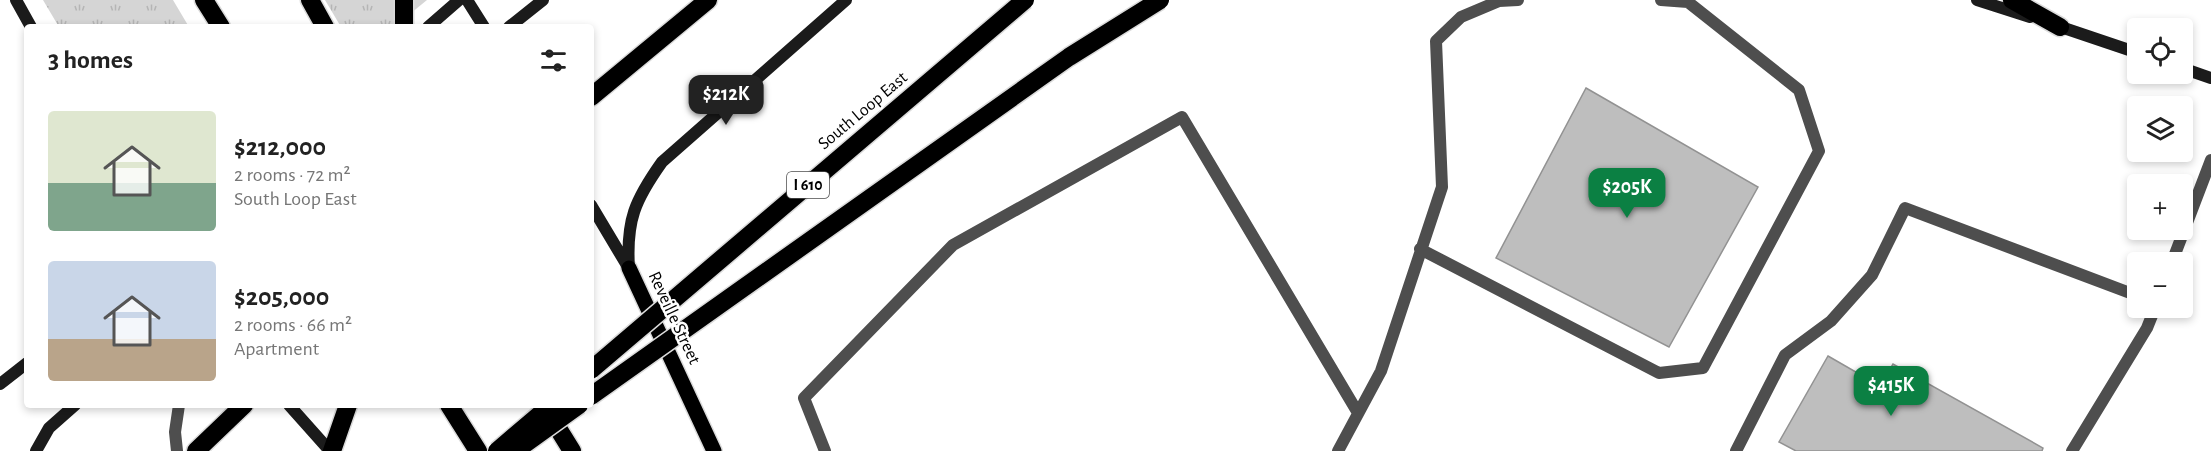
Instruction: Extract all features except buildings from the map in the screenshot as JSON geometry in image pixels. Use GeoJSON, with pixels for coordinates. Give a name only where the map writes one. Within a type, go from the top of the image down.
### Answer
{"type":"FeatureCollection","features":[{"type":"Feature","properties":{"kind":"highway"},"geometry":{"type":"LineString","coordinates":[[204,0],[219,24]]}},
{"type":"Feature","properties":{"kind":"highway"},"geometry":{"type":"LineString","coordinates":[[310,0],[323,24]]}},
{"type":"Feature","properties":{"kind":"highway"},"geometry":{"type":"LineString","coordinates":[[404,0],[404,24]]}},
{"type":"Feature","properties":{"kind":"highway"},"geometry":{"type":"LineString","coordinates":[[594,95],[708,0]]}},
{"type":"Feature","properties":{"kind":"highway","name":"South Loop East"},"geometry":{"type":"LineString","coordinates":[[594,367],[1025,0]]}},
{"type":"Feature","properties":{"kind":"highway"},"geometry":{"type":"LineString","coordinates":[[594,394],[1069,57],[1160,0]]}},
{"type":"Feature","properties":{"kind":"highway"},"geometry":{"type":"LineString","coordinates":[[2012,0],[2060,27]]}},
{"type":"Feature","properties":{"kind":"highway"},"geometry":{"type":"LineString","coordinates":[[196,451],[241,408]]}},
{"type":"Feature","properties":{"kind":"highway"},"geometry":{"type":"LineString","coordinates":[[331,451],[347,408]]}},
{"type":"Feature","properties":{"kind":"highway"},"geometry":{"type":"LineString","coordinates":[[451,408],[478,451]]}},
{"type":"Feature","properties":{"kind":"highway"},"geometry":{"type":"LineString","coordinates":[[545,408],[572,451]]}},
{"type":"Feature","properties":{"kind":"highway"},"geometry":{"type":"LineString","coordinates":[[497,451],[547,408]]}},
{"type":"Feature","properties":{"kind":"highway"},"geometry":{"type":"LineString","coordinates":[[514,451],[575,408]]}},
{"type":"Feature","properties":{"kind":"main road"},"geometry":{"type":"LineString","coordinates":[[16,0],[29,24]]}},
{"type":"Feature","properties":{"kind":"main road"},"geometry":{"type":"LineString","coordinates":[[431,24],[459,0]]}},
{"type":"Feature","properties":{"kind":"main road"},"geometry":{"type":"LineString","coordinates":[[467,0],[482,24]]}},
{"type":"Feature","properties":{"kind":"main road"},"geometry":{"type":"LineString","coordinates":[[513,24],[543,0]]}},
{"type":"Feature","properties":{"kind":"main road"},"geometry":{"type":"LineString","coordinates":[[629,268],[627,240],[633,211],[645,187],[662,162],[846,0]]}},
{"type":"Feature","properties":{"kind":"main road"},"geometry":{"type":"LineString","coordinates":[[1977,0],[2127,49]]}},
{"type":"Feature","properties":{"kind":"main road"},"geometry":{"type":"LineString","coordinates":[[2193,72],[2211,78]]}},
{"type":"Feature","properties":{"kind":"main road","name":"Reveille Street"},"geometry":{"type":"LineString","coordinates":[[594,210],[629,268],[714,451]]}},
{"type":"Feature","properties":{"kind":"main road"},"geometry":{"type":"LineString","coordinates":[[0,384],[24,365]]}},
{"type":"Feature","properties":{"kind":"main road"},"geometry":{"type":"LineString","coordinates":[[36,451],[50,428],[72,408]]}},
{"type":"Feature","properties":{"kind":"main road"},"geometry":{"type":"LineString","coordinates":[[292,408],[331,451]]}},
{"type":"Feature","properties":{"kind":"street"},"geometry":{"type":"LineString","coordinates":[[1338,451],[1381,371],[1442,187],[1436,41],[1461,17],[1499,1],[1518,0]]}},
{"type":"Feature","properties":{"kind":"street"},"geometry":{"type":"LineString","coordinates":[[1420,249],[1659,373],[1703,368],[1819,151],[1799,90],[1688,1],[1661,0]]}},
{"type":"Feature","properties":{"kind":"street"},"geometry":{"type":"LineString","coordinates":[[825,451],[804,398],[953,245],[1182,117],[1358,413]]}},
{"type":"Feature","properties":{"kind":"street"},"geometry":{"type":"LineString","coordinates":[[2176,252],[2211,160]]}},
{"type":"Feature","properties":{"kind":"street"},"geometry":{"type":"LineString","coordinates":[[1736,451],[1785,355],[1831,321],[1872,275],[1905,208],[2127,292]]}},
{"type":"Feature","properties":{"kind":"street"},"geometry":{"type":"LineString","coordinates":[[2072,451],[2151,318]]}},
{"type":"Feature","properties":{"kind":"street"},"geometry":{"type":"LineString","coordinates":[[177,451],[175,432],[179,408]]}},
{"type":"Feature","properties":{"kind":"green space"},"geometry":{"type":"Polygon","coordinates":[[[43,0],[173,0],[187,24],[57,24],[43,0]]]}},
{"type":"Feature","properties":{"kind":"green space"},"geometry":{"type":"Polygon","coordinates":[[[325,0],[427,0],[398,24],[339,24],[325,0]]]}}]}
